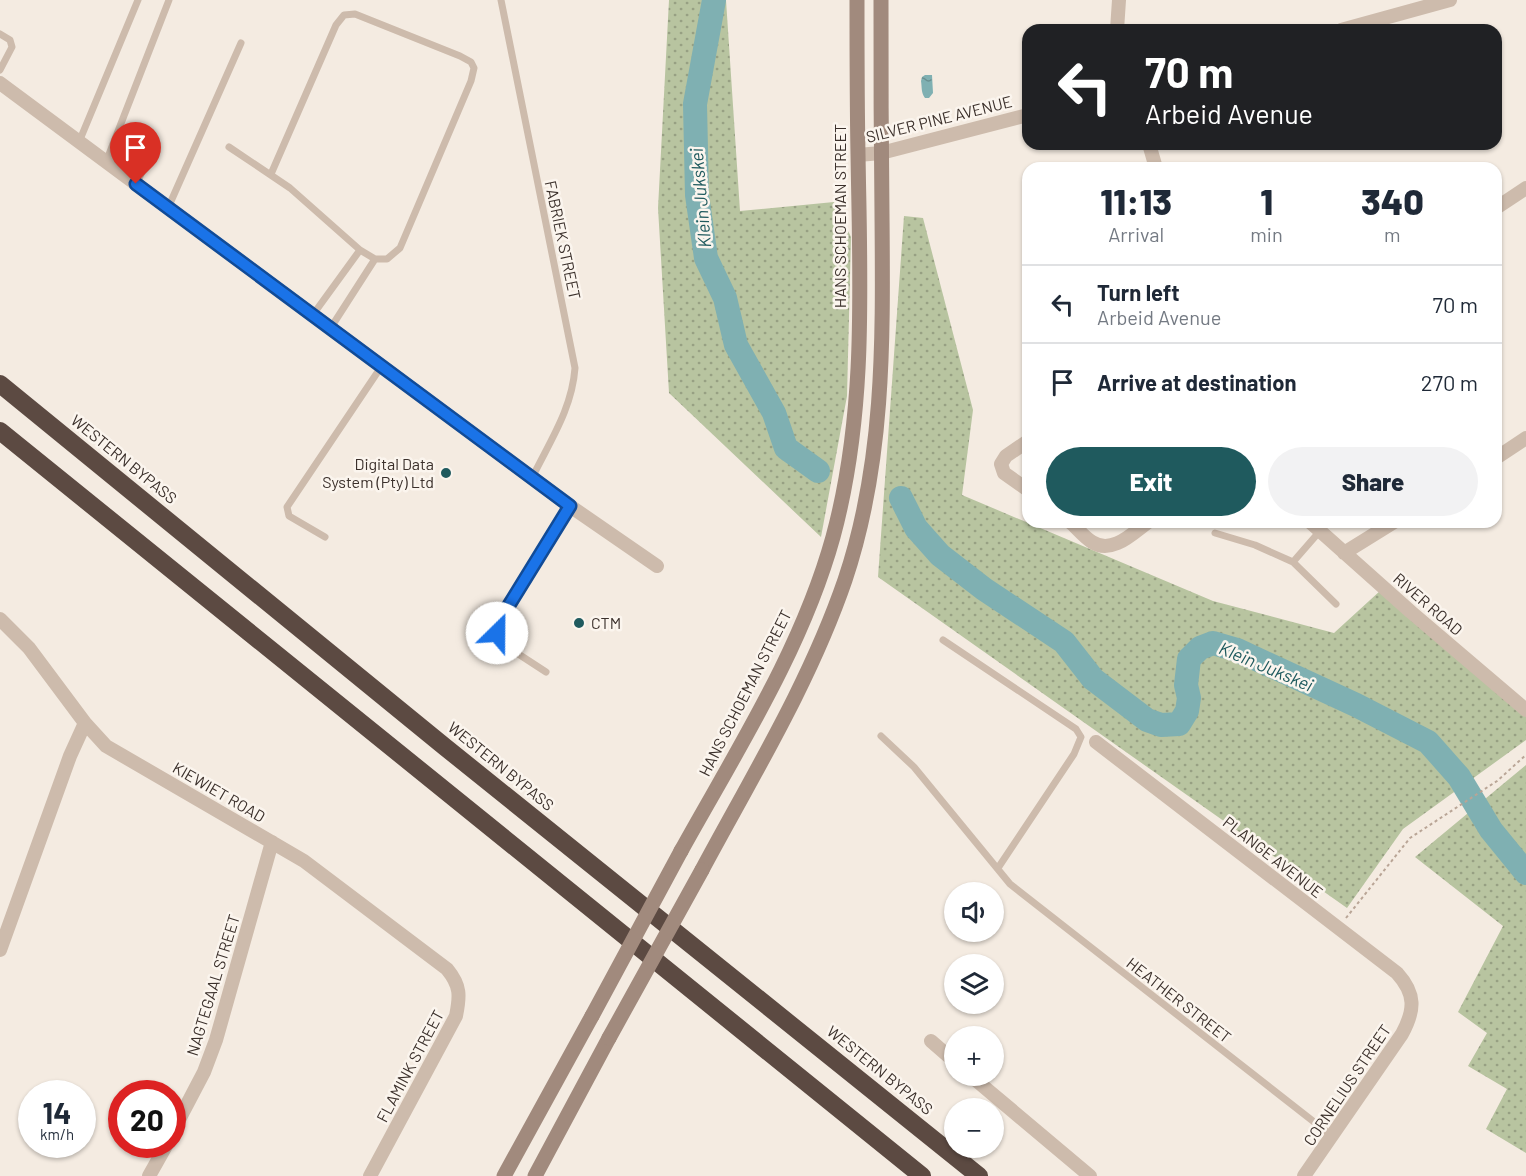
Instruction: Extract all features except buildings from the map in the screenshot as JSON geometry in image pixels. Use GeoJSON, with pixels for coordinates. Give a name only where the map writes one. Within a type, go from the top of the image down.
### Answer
{"type":"FeatureCollection","features":[{"type":"Feature","properties":{"kind":"highway","name":"WESTERN BYPASS"},"geometry":{"type":"LineString","coordinates":[[0,384],[445,747],[979,1176]]}},
{"type":"Feature","properties":{"kind":"highway"},"geometry":{"type":"LineString","coordinates":[[0,430],[922,1176]]}},
{"type":"Feature","properties":{"kind":"main road","name":"HANS SCHOEMAN STREET"},"geometry":{"type":"LineString","coordinates":[[504,1176],[757,715],[798,633],[833,539],[845,489],[856,415],[861,253],[857,0]]}},
{"type":"Feature","properties":{"kind":"main road"},"geometry":{"type":"LineString","coordinates":[[535,1176],[798,691],[833,612],[855,543],[873,460],[882,369],[880,0]]}},
{"type":"Feature","properties":{"kind":"street"},"geometry":{"type":"LineString","coordinates":[[1117,24],[1119,0]]}},
{"type":"Feature","properties":{"kind":"street"},"geometry":{"type":"LineString","coordinates":[[1363,24],[1446,1]]}},
{"type":"Feature","properties":{"kind":"street"},"geometry":{"type":"LineString","coordinates":[[0,83],[570,506],[657,566]]}},
{"type":"Feature","properties":{"kind":"street","name":"SILVER PINE AVENUE"},"geometry":{"type":"LineString","coordinates":[[858,155],[881,153],[1022,117]]}},
{"type":"Feature","properties":{"kind":"street"},"geometry":{"type":"LineString","coordinates":[[1502,204],[1526,188]]}},
{"type":"Feature","properties":{"kind":"street"},"geometry":{"type":"LineString","coordinates":[[1502,454],[1526,438]]}},
{"type":"Feature","properties":{"kind":"street"},"geometry":{"type":"LineString","coordinates":[[1022,445],[1006,456],[1001,464],[1004,473],[1022,486]]}},
{"type":"Feature","properties":{"kind":"street"},"geometry":{"type":"LineString","coordinates":[[1077,528],[1092,542],[1108,546],[1117,543],[1139,528]]}},
{"type":"Feature","properties":{"kind":"street","name":"RIVER ROAD"},"geometry":{"type":"LineString","coordinates":[[1317,528],[1526,710]]}},
{"type":"Feature","properties":{"kind":"street"},"geometry":{"type":"LineString","coordinates":[[1344,553],[1384,528]]}},
{"type":"Feature","properties":{"kind":"street","name":"KIEWIET ROAD"},"geometry":{"type":"LineString","coordinates":[[0,619],[28,648],[85,723],[111,749],[304,861],[447,969]]}},
{"type":"Feature","properties":{"kind":"street"},"geometry":{"type":"LineString","coordinates":[[0,950],[70,756],[85,723]]}},
{"type":"Feature","properties":{"kind":"street","name":"PLANGE AVENUE"},"geometry":{"type":"LineString","coordinates":[[1096,742],[1401,978],[1410,991],[1412,1010]]}},
{"type":"Feature","properties":{"kind":"street","name":"NAGTEGAAL STREET"},"geometry":{"type":"LineString","coordinates":[[186,1106],[204,1072],[216,1040],[272,842]]}},
{"type":"Feature","properties":{"kind":"street","name":"FLAMINK STREET"},"geometry":{"type":"LineString","coordinates":[[370,1176],[456,1016],[459,991],[456,980],[447,969]]}},
{"type":"Feature","properties":{"kind":"street","name":"CORNELIUS STREET"},"geometry":{"type":"LineString","coordinates":[[1304,1176],[1402,1034],[1412,1010]]}},
{"type":"Feature","properties":{"kind":"street"},"geometry":{"type":"LineString","coordinates":[[931,1041],[944,1052]]}},
{"type":"Feature","properties":{"kind":"street"},"geometry":{"type":"LineString","coordinates":[[983,1086],[1090,1176]]}},
{"type":"Feature","properties":{"kind":"street"},"geometry":{"type":"LineString","coordinates":[[149,1176],[159,1158]]}},
{"type":"Feature","properties":{"kind":"lane"},"geometry":{"type":"LineString","coordinates":[[80,142],[138,0]]}},
{"type":"Feature","properties":{"kind":"lane"},"geometry":{"type":"LineString","coordinates":[[106,162],[169,0]]}},
{"type":"Feature","properties":{"kind":"lane","name":"FABRIEK STREET"},"geometry":{"type":"LineString","coordinates":[[501,0],[574,368],[573,386],[568,405],[532,478]]}},
{"type":"Feature","properties":{"kind":"lane"},"geometry":{"type":"LineString","coordinates":[[229,147],[290,188],[360,250],[375,259],[387,260],[400,248],[471,81],[474,68],[471,62],[355,14],[344,15],[336,25],[271,174]]}},
{"type":"Feature","properties":{"kind":"lane"},"geometry":{"type":"LineString","coordinates":[[0,34],[10,40],[12,47],[0,70]]}},
{"type":"Feature","properties":{"kind":"lane"},"geometry":{"type":"LineString","coordinates":[[168,208],[241,43]]}},
{"type":"Feature","properties":{"kind":"lane"},"geometry":{"type":"LineString","coordinates":[[136,184],[151,152]]}},
{"type":"Feature","properties":{"kind":"lane"},"geometry":{"type":"LineString","coordinates":[[312,316],[360,250]]}},
{"type":"Feature","properties":{"kind":"lane"},"geometry":{"type":"LineString","coordinates":[[330,329],[375,259]]}},
{"type":"Feature","properties":{"kind":"lane"},"geometry":{"type":"LineString","coordinates":[[326,537],[289,516],[286,507],[381,367]]}},
{"type":"Feature","properties":{"kind":"lane"},"geometry":{"type":"LineString","coordinates":[[546,672],[503,644],[496,629],[570,506]]}},
{"type":"Feature","properties":{"kind":"lane"},"geometry":{"type":"LineString","coordinates":[[1293,562],[1314,528]]}},
{"type":"Feature","properties":{"kind":"lane"},"geometry":{"type":"LineString","coordinates":[[1215,533],[1255,545],[1293,562],[1336,604]]}},
{"type":"Feature","properties":{"kind":"lane"},"geometry":{"type":"LineString","coordinates":[[943,640],[1076,729],[1081,737],[1074,754],[998,868]]}},
{"type":"Feature","properties":{"kind":"lane","name":"HEATHER STREET"},"geometry":{"type":"LineString","coordinates":[[881,736],[914,767],[1010,884],[1332,1136]]}},
{"type":"Feature","properties":{"kind":"path"},"geometry":{"type":"LineString","coordinates":[[1338,928],[1410,838],[1497,781],[1526,755]]}},
{"type":"Feature","properties":{"kind":"green space"},"geometry":{"type":"Polygon","coordinates":[[[669,0],[726,0],[740,211],[834,202],[851,237],[847,396],[821,537],[669,393],[658,208],[669,0]]]}},
{"type":"Feature","properties":{"kind":"green space"},"geometry":{"type":"Polygon","coordinates":[[[904,216],[923,218],[973,410],[962,495],[1022,520],[1022,528],[1040,528],[1213,601],[1334,633],[1381,590],[1526,715],[1526,740],[1403,829],[1347,908],[878,577],[904,216]]]}},
{"type":"Feature","properties":{"kind":"green space"},"geometry":{"type":"Polygon","coordinates":[[[1526,765],[1526,1153],[1486,1129],[1507,1089],[1468,1066],[1487,1033],[1458,1012],[1503,926],[1415,857],[1526,765]]]}},
{"type":"Feature","properties":{"kind":"water"},"geometry":{"type":"Polygon","coordinates":[[[925,75],[932,75],[933,93],[929,98],[925,98],[922,92],[921,81],[925,75]]]}},
{"type":"Feature","properties":{"kind":"waterway","name":"Klein Jukskei"},"geometry":{"type":"LineString","coordinates":[[714,0],[695,104],[697,195],[706,258],[725,298],[736,345],[774,413],[786,448],[818,471]]}},
{"type":"Feature","properties":{"kind":"waterway","name":"Klein Jukskei"},"geometry":{"type":"LineString","coordinates":[[901,498],[916,528],[940,555],[984,589],[1064,642],[1093,679],[1147,720],[1161,725],[1179,724],[1187,711],[1189,698],[1186,685],[1189,659],[1200,648],[1213,643],[1237,650],[1356,705],[1428,742],[1459,777],[1491,830],[1526,873]]}},
{"type":"Feature","properties":{"kind":"place","name":"Digital Data System (Pty) Ltd"},"geometry":{"type":"Point","coordinates":[446,473]}},
{"type":"Feature","properties":{"kind":"place","name":"CTM"},"geometry":{"type":"Point","coordinates":[579,623]}},
{"type":"Feature","properties":{"kind":"route"},"geometry":{"type":"LineString","coordinates":[[136,184],[570,506],[498,623],[497,633]]}}]}
